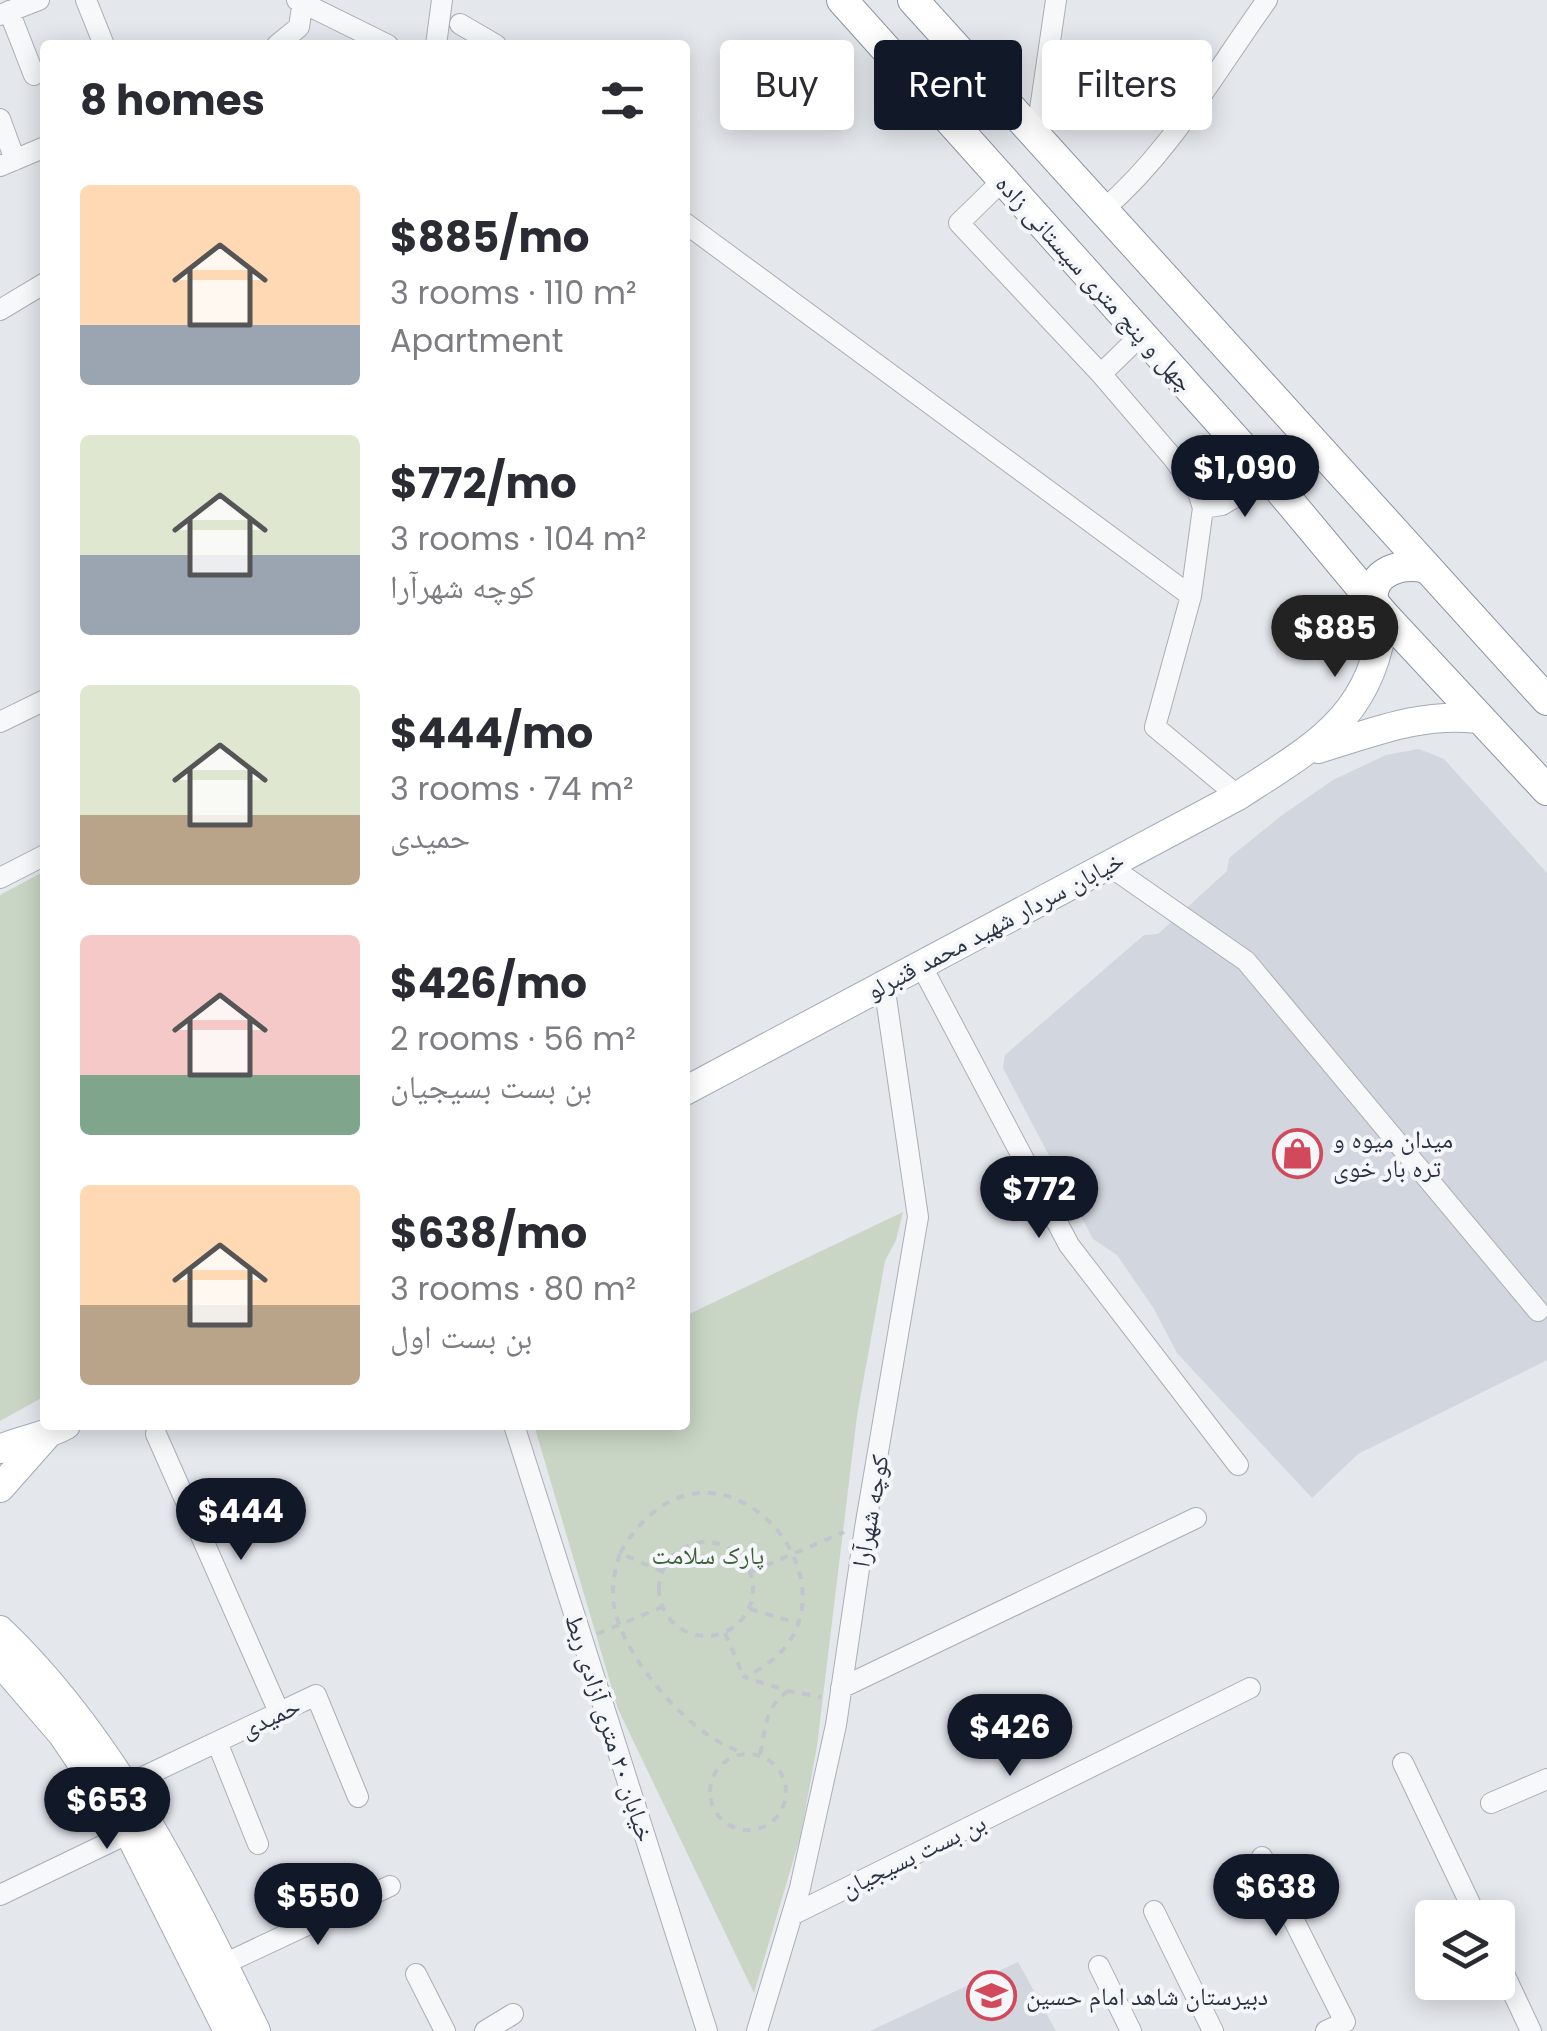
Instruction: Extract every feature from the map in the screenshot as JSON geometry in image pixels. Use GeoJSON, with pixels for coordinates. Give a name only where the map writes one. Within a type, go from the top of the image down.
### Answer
{"type":"FeatureCollection","features":[{"type":"Feature","properties":{"kind":"highway","name":"چهل و پنج متری سیستانی زاده"},"geometry":{"type":"LineString","coordinates":[[842,0],[1269,477],[1378,608],[1547,790]]}},
{"type":"Feature","properties":{"kind":"highway"},"geometry":{"type":"LineString","coordinates":[[913,0],[1547,700]]}},
{"type":"Feature","properties":{"kind":"highway"},"geometry":{"type":"LineString","coordinates":[[1378,608],[1372,591],[1378,578],[1401,565],[1426,568]]}},
{"type":"Feature","properties":{"kind":"highway"},"geometry":{"type":"LineString","coordinates":[[1507,748],[1524,760],[1547,760]]}},
{"type":"Feature","properties":{"kind":"main road"},"geometry":{"type":"LineString","coordinates":[[1302,754],[1346,716],[1364,687],[1381,640],[1378,608]]}},
{"type":"Feature","properties":{"kind":"main road"},"geometry":{"type":"LineString","coordinates":[[1302,754],[1404,721],[1438,717],[1478,719]]}},
{"type":"Feature","properties":{"kind":"main road","name":"خیابان سردار شهید محمد قنبرلو"},"geometry":{"type":"LineString","coordinates":[[690,1088],[1238,796],[1302,754]]}},
{"type":"Feature","properties":{"kind":"main road"},"geometry":{"type":"LineString","coordinates":[[0,1449],[56,1431]]}},
{"type":"Feature","properties":{"kind":"main road"},"geometry":{"type":"LineString","coordinates":[[0,1488],[56,1431]]}},
{"type":"Feature","properties":{"kind":"main road"},"geometry":{"type":"LineString","coordinates":[[0,1630],[80,1722],[149,1823],[256,2031]]}},
{"type":"Feature","properties":{"kind":"main road"},"geometry":{"type":"LineString","coordinates":[[0,1662],[62,1734],[130,1832],[228,2031]]}},
{"type":"Feature","properties":{"kind":"street"},"geometry":{"type":"LineString","coordinates":[[34,75],[5,13],[39,0]]}},
{"type":"Feature","properties":{"kind":"street"},"geometry":{"type":"LineString","coordinates":[[86,0],[102,40]]}},
{"type":"Feature","properties":{"kind":"street"},"geometry":{"type":"LineString","coordinates":[[437,40],[442,0]]}},
{"type":"Feature","properties":{"kind":"street"},"geometry":{"type":"LineString","coordinates":[[1036,136],[1056,0]]}},
{"type":"Feature","properties":{"kind":"street"},"geometry":{"type":"LineString","coordinates":[[1102,210],[1134,183],[1180,125],[1267,0]]}},
{"type":"Feature","properties":{"kind":"street"},"geometry":{"type":"LineString","coordinates":[[283,40],[299,27],[301,1],[378,40]]}},
{"type":"Feature","properties":{"kind":"street"},"geometry":{"type":"LineString","coordinates":[[460,24],[487,40]]}},
{"type":"Feature","properties":{"kind":"street"},"geometry":{"type":"LineString","coordinates":[[0,118],[8,163],[40,149]]}},
{"type":"Feature","properties":{"kind":"street"},"geometry":{"type":"LineString","coordinates":[[1004,179],[959,222],[1101,374],[1174,458],[1198,492],[1203,508],[1191,596],[1155,727],[1238,796]]}},
{"type":"Feature","properties":{"kind":"street"},"geometry":{"type":"LineString","coordinates":[[690,227],[1191,596]]}},
{"type":"Feature","properties":{"kind":"street"},"geometry":{"type":"LineString","coordinates":[[0,310],[40,286]]}},
{"type":"Feature","properties":{"kind":"street"},"geometry":{"type":"LineString","coordinates":[[1101,374],[1141,335]]}},
{"type":"Feature","properties":{"kind":"street"},"geometry":{"type":"LineString","coordinates":[[1203,508],[1222,505],[1269,477]]}},
{"type":"Feature","properties":{"kind":"street"},"geometry":{"type":"LineString","coordinates":[[1,719],[40,702]]}},
{"type":"Feature","properties":{"kind":"street"},"geometry":{"type":"LineString","coordinates":[[0,878],[40,858]]}},
{"type":"Feature","properties":{"kind":"street"},"geometry":{"type":"LineString","coordinates":[[1108,865],[1246,961],[1538,1311]]}},
{"type":"Feature","properties":{"kind":"street"},"geometry":{"type":"LineString","coordinates":[[921,965],[1069,1244],[1238,1465]]}},
{"type":"Feature","properties":{"kind":"street","name":"کوچه شهرآرا"},"geometry":{"type":"LineString","coordinates":[[757,2031],[792,1915],[840,1694],[918,1217],[884,984]]}},
{"type":"Feature","properties":{"kind":"street","name":"خیابان ۲۰ متری آزادی ربط"},"geometry":{"type":"LineString","coordinates":[[516,1430],[707,2031]]}},
{"type":"Feature","properties":{"kind":"street"},"geometry":{"type":"LineString","coordinates":[[156,1434],[279,1712]]}},
{"type":"Feature","properties":{"kind":"street"},"geometry":{"type":"LineString","coordinates":[[840,1694],[1196,1518]]}},
{"type":"Feature","properties":{"kind":"street","name":"بن بست بسیجیان"},"geometry":{"type":"LineString","coordinates":[[792,1915],[1250,1688]]}},
{"type":"Feature","properties":{"kind":"street","name":"حمیدی"},"geometry":{"type":"LineString","coordinates":[[124,1786],[316,1695],[358,1798]]}},
{"type":"Feature","properties":{"kind":"street"},"geometry":{"type":"LineString","coordinates":[[217,1742],[258,1844]]}},
{"type":"Feature","properties":{"kind":"street"},"geometry":{"type":"LineString","coordinates":[[1403,1763],[1468,1900]]}},
{"type":"Feature","properties":{"kind":"street"},"geometry":{"type":"LineString","coordinates":[[1491,1803],[1547,1779]]}},
{"type":"Feature","properties":{"kind":"street"},"geometry":{"type":"LineString","coordinates":[[0,1895],[130,1832]]}},
{"type":"Feature","properties":{"kind":"street"},"geometry":{"type":"LineString","coordinates":[[1262,1856],[1346,2022],[1326,2031]]}},
{"type":"Feature","properties":{"kind":"street"},"geometry":{"type":"LineString","coordinates":[[224,1964],[390,1886]]}},
{"type":"Feature","properties":{"kind":"street"},"geometry":{"type":"LineString","coordinates":[[1154,1911],[1213,2031]]}},
{"type":"Feature","properties":{"kind":"street"},"geometry":{"type":"LineString","coordinates":[[1099,1966],[1131,2031]]}},
{"type":"Feature","properties":{"kind":"street"},"geometry":{"type":"LineString","coordinates":[[416,1974],[445,2031]]}},
{"type":"Feature","properties":{"kind":"street"},"geometry":{"type":"LineString","coordinates":[[1515,1997],[1531,2031]]}},
{"type":"Feature","properties":{"kind":"street"},"geometry":{"type":"LineString","coordinates":[[485,2031],[512,2014]]}},
{"type":"Feature","properties":{"kind":"path"},"geometry":{"type":"LineString","coordinates":[[743,1752],[719,1766],[709,1793],[712,1808],[720,1819],[748,1831],[774,1820],[784,1810],[788,1793],[773,1763],[760,1754],[728,1748],[665,1697],[640,1664],[620,1625],[613,1587],[620,1553],[641,1521],[660,1508],[691,1496],[731,1496],[774,1523],[794,1553],[802,1586],[798,1623],[788,1642],[744,1677]]}},
{"type":"Feature","properties":{"kind":"path"},"geometry":{"type":"LineString","coordinates":[[750,1572],[866,1522]]}},
{"type":"Feature","properties":{"kind":"path"},"geometry":{"type":"LineString","coordinates":[[697,1542],[722,1544],[739,1555],[750,1572],[750,1610],[740,1624],[725,1633],[705,1637],[686,1630],[662,1607],[659,1583],[663,1572],[680,1550],[697,1542]]}},
{"type":"Feature","properties":{"kind":"path"},"geometry":{"type":"LineString","coordinates":[[620,1553],[663,1572]]}},
{"type":"Feature","properties":{"kind":"path"},"geometry":{"type":"LineString","coordinates":[[582,1641],[662,1607]]}},
{"type":"Feature","properties":{"kind":"path"},"geometry":{"type":"LineString","coordinates":[[750,1610],[798,1623]]}},
{"type":"Feature","properties":{"kind":"path"},"geometry":{"type":"LineString","coordinates":[[725,1633],[744,1677],[788,1691],[840,1694]]}},
{"type":"Feature","properties":{"kind":"path"},"geometry":{"type":"LineString","coordinates":[[760,1754],[765,1719],[778,1698],[788,1691]]}},
{"type":"Feature","properties":{"kind":"shaded area","name":"میدان میوه و تره بار خوی"},"geometry":{"type":"Polygon","coordinates":[[[1419,749],[1444,759],[1547,873],[1547,1360],[1358,1454],[1312,1498],[1177,1353],[1154,1309],[1117,1255],[1093,1239],[1003,1068],[1005,1055],[1144,935],[1158,934],[1227,871],[1229,858],[1281,816],[1333,780],[1386,755],[1419,749]]]}},
{"type":"Feature","properties":{"kind":"shaded area","name":"دبیرستان شاهد امام حسین"},"geometry":{"type":"Polygon","coordinates":[[[1018,1962],[1056,2031],[870,2031],[1018,1962]]]}},
{"type":"Feature","properties":{"kind":"green space"},"geometry":{"type":"Polygon","coordinates":[[[40,874],[40,1399],[0,1421],[0,895],[40,874]]]}},
{"type":"Feature","properties":{"kind":"green space","name":"پارک سلامت"},"geometry":{"type":"Polygon","coordinates":[[[903,1212],[896,1240],[885,1261],[857,1416],[817,1746],[801,1834],[754,1993],[618,1709],[535,1430],[690,1430],[690,1314],[903,1212]]]}},
{"type":"Feature","properties":{"kind":"place","name":"میدان میوه و تره بار خوی"},"geometry":{"type":"Point","coordinates":[1298,1153]}},
{"type":"Feature","properties":{"kind":"place","name":"دبیرستان شاهد امام حسین"},"geometry":{"type":"Point","coordinates":[991,1996]}}]}
